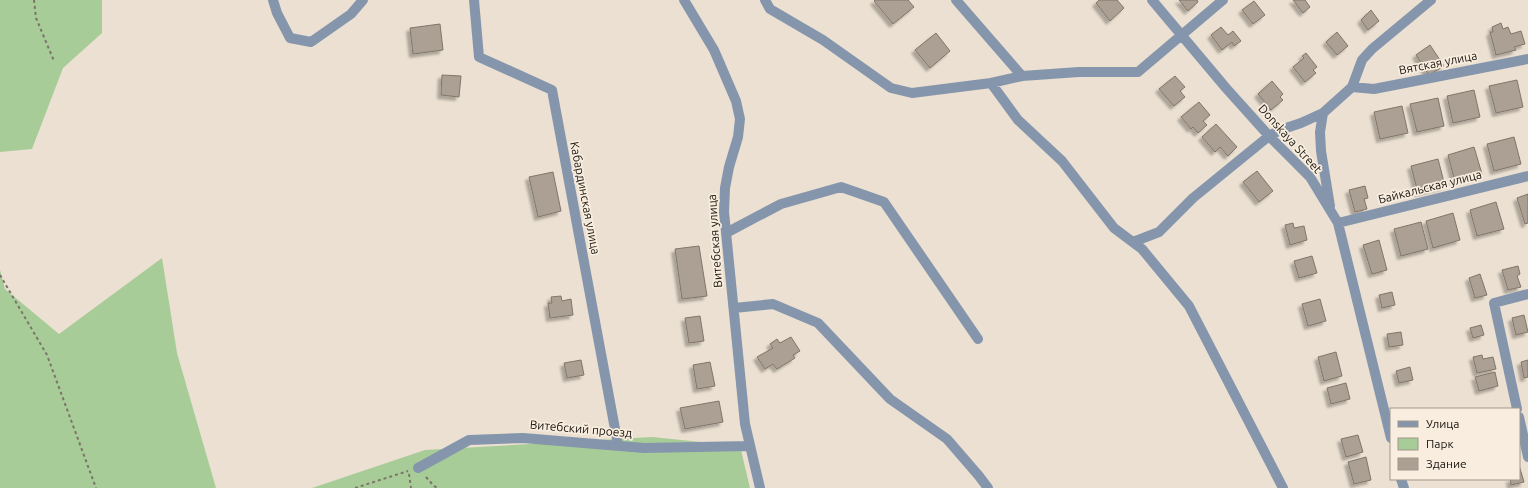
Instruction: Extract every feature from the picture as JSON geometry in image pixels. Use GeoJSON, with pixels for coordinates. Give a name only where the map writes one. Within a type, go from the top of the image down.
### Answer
{"type":"FeatureCollection","features":[{"type":"Feature","properties":{"kind":"street"},"geometry":{"type":"LineString","coordinates":[[273,0],[277,13],[290,38],[311,42],[351,14],[363,0]]}},
{"type":"Feature","properties":{"kind":"street","name":"Кабардинская улица"},"geometry":{"type":"LineString","coordinates":[[474,0],[479,57],[552,90],[618,446]]}},
{"type":"Feature","properties":{"kind":"street","name":"Витебская улица"},"geometry":{"type":"LineString","coordinates":[[684,0],[714,50],[736,101],[740,118],[738,137],[729,167],[725,188],[724,212],[745,424],[760,488]]}},
{"type":"Feature","properties":{"kind":"street"},"geometry":{"type":"LineString","coordinates":[[765,0],[770,9],[824,40],[891,88],[912,93],[991,83],[1022,76],[1078,72],[1138,72],[1181,34],[1223,0]]}},
{"type":"Feature","properties":{"kind":"street"},"geometry":{"type":"LineString","coordinates":[[956,0],[1022,76]]}},
{"type":"Feature","properties":{"kind":"street","name":"Donskaya Street"},"geometry":{"type":"LineString","coordinates":[[1152,0],[1269,136],[1310,177],[1338,223],[1390,434]]}},
{"type":"Feature","properties":{"kind":"street"},"geometry":{"type":"LineString","coordinates":[[1133,242],[1159,232],[1193,198],[1269,136],[1280,130],[1301,123],[1323,113],[1352,87],[1362,60],[1372,49],[1431,0]]}},
{"type":"Feature","properties":{"kind":"street","name":"Вятская улица"},"geometry":{"type":"LineString","coordinates":[[1352,87],[1374,89],[1528,59]]}},
{"type":"Feature","properties":{"kind":"street"},"geometry":{"type":"LineString","coordinates":[[991,83],[1018,120],[1062,161],[1114,228],[1142,248],[1189,306],[1283,488]]}},
{"type":"Feature","properties":{"kind":"street"},"geometry":{"type":"LineString","coordinates":[[1323,113],[1320,132],[1321,151],[1331,212]]}},
{"type":"Feature","properties":{"kind":"street","name":"Байкальская улица"},"geometry":{"type":"LineString","coordinates":[[1338,223],[1528,176]]}},
{"type":"Feature","properties":{"kind":"street"},"geometry":{"type":"LineString","coordinates":[[726,233],[781,204],[840,188],[884,202],[978,339]]}},
{"type":"Feature","properties":{"kind":"street"},"geometry":{"type":"LineString","coordinates":[[1517,408],[1494,303],[1528,294]]}},
{"type":"Feature","properties":{"kind":"street"},"geometry":{"type":"LineString","coordinates":[[734,308],[773,304],[818,323],[890,398],[947,439],[988,488]]}},
{"type":"Feature","properties":{"kind":"street"},"geometry":{"type":"LineString","coordinates":[[1520,421],[1528,458]]}},
{"type":"Feature","properties":{"kind":"street","name":"Витебский проезд"},"geometry":{"type":"LineString","coordinates":[[413,470],[469,440],[523,438],[644,448],[750,446]]}},
{"type":"Feature","properties":{"kind":"path"},"geometry":{"type":"LineString","coordinates":[[34,0],[36,18],[54,61]]}},
{"type":"Feature","properties":{"kind":"path"},"geometry":{"type":"LineString","coordinates":[[0,275],[47,355],[96,488]]}},
{"type":"Feature","properties":{"kind":"path"},"geometry":{"type":"LineString","coordinates":[[355,488],[413,470]]}},
{"type":"Feature","properties":{"kind":"path"},"geometry":{"type":"LineString","coordinates":[[410,488],[413,470]]}},
{"type":"Feature","properties":{"kind":"path"},"geometry":{"type":"LineString","coordinates":[[413,470],[438,488]]}},
{"type":"Feature","properties":{"kind":"green space"},"geometry":{"type":"Polygon","coordinates":[[[0,0],[102,0],[102,33],[63,68],[32,149],[0,152],[0,0]]]}},
{"type":"Feature","properties":{"kind":"green space"},"geometry":{"type":"Polygon","coordinates":[[[162,258],[177,353],[216,488],[0,488],[0,270],[5,289],[59,334],[162,258]]]}},
{"type":"Feature","properties":{"kind":"green space"},"geometry":{"type":"Polygon","coordinates":[[[652,437],[740,446],[750,488],[312,488],[425,450],[652,437]]]}},
{"type":"Feature","properties":{"kind":"building"},"geometry":{"type":"Polygon","coordinates":[[[908,0],[914,7],[893,24],[874,1],[908,0]]]}},
{"type":"Feature","properties":{"kind":"building"},"geometry":{"type":"Polygon","coordinates":[[[1099,0],[1117,0],[1124,8],[1110,21],[1096,3],[1099,0]]]}},
{"type":"Feature","properties":{"kind":"building"},"geometry":{"type":"Polygon","coordinates":[[[1179,0],[1197,0],[1198,2],[1188,11],[1179,0]]]}},
{"type":"Feature","properties":{"kind":"building"},"geometry":{"type":"Polygon","coordinates":[[[1293,0],[1305,0],[1310,7],[1303,13],[1293,0]]]}},
{"type":"Feature","properties":{"kind":"building"},"geometry":{"type":"Polygon","coordinates":[[[1254,1],[1265,15],[1253,24],[1242,10],[1254,1]]]}},
{"type":"Feature","properties":{"kind":"building"},"geometry":{"type":"Polygon","coordinates":[[[1371,10],[1379,21],[1368,30],[1361,20],[1371,10]]]}},
{"type":"Feature","properties":{"kind":"building"},"geometry":{"type":"Polygon","coordinates":[[[1501,23],[1503,29],[1508,27],[1511,34],[1521,31],[1525,44],[1514,47],[1516,50],[1496,55],[1490,32],[1493,32],[1492,27],[1501,23]]]}},
{"type":"Feature","properties":{"kind":"building"},"geometry":{"type":"Polygon","coordinates":[[[440,24],[443,50],[413,54],[410,28],[440,24]]]}},
{"type":"Feature","properties":{"kind":"building"},"geometry":{"type":"Polygon","coordinates":[[[1221,27],[1228,35],[1233,31],[1241,41],[1234,46],[1232,42],[1222,50],[1211,35],[1221,27]]]}},
{"type":"Feature","properties":{"kind":"building"},"geometry":{"type":"Polygon","coordinates":[[[1337,32],[1348,46],[1337,55],[1326,42],[1337,32]]]}},
{"type":"Feature","properties":{"kind":"building"},"geometry":{"type":"Polygon","coordinates":[[[936,33],[950,51],[930,68],[915,50],[936,33]]]}},
{"type":"Feature","properties":{"kind":"building"},"geometry":{"type":"Polygon","coordinates":[[[1430,45],[1444,66],[1429,75],[1416,55],[1430,45]]]}},
{"type":"Feature","properties":{"kind":"building"},"geometry":{"type":"Polygon","coordinates":[[[1306,53],[1317,67],[1313,70],[1316,73],[1305,82],[1293,67],[1304,58],[1302,56],[1306,53]]]}},
{"type":"Feature","properties":{"kind":"building"},"geometry":{"type":"Polygon","coordinates":[[[442,75],[461,76],[459,97],[441,95],[442,75]]]}},
{"type":"Feature","properties":{"kind":"building"},"geometry":{"type":"Polygon","coordinates":[[[1175,76],[1185,87],[1180,91],[1185,97],[1174,106],[1159,89],[1175,76]]]}},
{"type":"Feature","properties":{"kind":"building"},"geometry":{"type":"Polygon","coordinates":[[[1517,80],[1523,107],[1496,113],[1489,86],[1517,80]]]}},
{"type":"Feature","properties":{"kind":"building"},"geometry":{"type":"Polygon","coordinates":[[[1272,81],[1283,94],[1280,97],[1283,100],[1271,110],[1258,94],[1272,81]]]}},
{"type":"Feature","properties":{"kind":"building"},"geometry":{"type":"Polygon","coordinates":[[[1474,90],[1480,117],[1453,123],[1447,96],[1474,90]]]}},
{"type":"Feature","properties":{"kind":"building"},"geometry":{"type":"Polygon","coordinates":[[[1438,98],[1444,126],[1417,132],[1410,104],[1438,98]]]}},
{"type":"Feature","properties":{"kind":"building"},"geometry":{"type":"Polygon","coordinates":[[[1199,102],[1210,115],[1203,121],[1207,125],[1198,133],[1193,127],[1191,129],[1181,117],[1199,102]]]}},
{"type":"Feature","properties":{"kind":"building"},"geometry":{"type":"Polygon","coordinates":[[[1402,106],[1408,133],[1380,139],[1374,112],[1402,106]]]}},
{"type":"Feature","properties":{"kind":"building"},"geometry":{"type":"Polygon","coordinates":[[[1216,124],[1237,147],[1228,156],[1220,147],[1215,152],[1202,137],[1216,124]]]}},
{"type":"Feature","properties":{"kind":"building"},"geometry":{"type":"Polygon","coordinates":[[[1514,137],[1521,164],[1494,171],[1487,144],[1514,137]]]}},
{"type":"Feature","properties":{"kind":"building"},"geometry":{"type":"Polygon","coordinates":[[[1474,147],[1482,174],[1455,182],[1448,155],[1474,147]]]}},
{"type":"Feature","properties":{"kind":"building"},"geometry":{"type":"Polygon","coordinates":[[[1438,159],[1445,186],[1418,193],[1411,166],[1438,159]]]}},
{"type":"Feature","properties":{"kind":"building"},"geometry":{"type":"Polygon","coordinates":[[[1257,171],[1273,191],[1259,202],[1243,182],[1257,171]]]}},
{"type":"Feature","properties":{"kind":"building"},"geometry":{"type":"Polygon","coordinates":[[[553,172],[561,211],[538,217],[529,177],[553,172]]]}},
{"type":"Feature","properties":{"kind":"building"},"geometry":{"type":"Polygon","coordinates":[[[1365,186],[1368,198],[1364,199],[1367,209],[1355,212],[1349,190],[1365,186]]]}},
{"type":"Feature","properties":{"kind":"building"},"geometry":{"type":"Polygon","coordinates":[[[1528,194],[1528,223],[1525,224],[1517,198],[1528,194]]]}},
{"type":"Feature","properties":{"kind":"building"},"geometry":{"type":"Polygon","coordinates":[[[1496,202],[1504,229],[1477,236],[1470,210],[1496,202]]]}},
{"type":"Feature","properties":{"kind":"building"},"geometry":{"type":"Polygon","coordinates":[[[1453,213],[1460,240],[1433,248],[1426,221],[1453,213]]]}},
{"type":"Feature","properties":{"kind":"building"},"geometry":{"type":"Polygon","coordinates":[[[1421,222],[1428,249],[1401,256],[1394,229],[1421,222]]]}},
{"type":"Feature","properties":{"kind":"building"},"geometry":{"type":"Polygon","coordinates":[[[1293,223],[1294,228],[1304,226],[1307,240],[1290,245],[1285,225],[1293,223]]]}},
{"type":"Feature","properties":{"kind":"building"},"geometry":{"type":"Polygon","coordinates":[[[1379,240],[1387,270],[1372,274],[1363,245],[1379,240]]]}},
{"type":"Feature","properties":{"kind":"building"},"geometry":{"type":"Polygon","coordinates":[[[699,246],[707,296],[682,299],[675,249],[699,246]]]}},
{"type":"Feature","properties":{"kind":"building"},"geometry":{"type":"Polygon","coordinates":[[[1312,256],[1317,273],[1299,278],[1294,261],[1312,256]]]}},
{"type":"Feature","properties":{"kind":"building"},"geometry":{"type":"Polygon","coordinates":[[[1518,266],[1520,274],[1517,276],[1521,287],[1508,290],[1502,270],[1518,266]]]}},
{"type":"Feature","properties":{"kind":"building"},"geometry":{"type":"Polygon","coordinates":[[[1480,274],[1487,295],[1475,298],[1469,278],[1480,274]]]}},
{"type":"Feature","properties":{"kind":"building"},"geometry":{"type":"Polygon","coordinates":[[[1392,292],[1395,305],[1382,308],[1379,295],[1392,292]]]}},
{"type":"Feature","properties":{"kind":"building"},"geometry":{"type":"Polygon","coordinates":[[[561,296],[562,301],[571,299],[573,315],[550,318],[548,303],[552,303],[551,297],[561,296]]]}},
{"type":"Feature","properties":{"kind":"building"},"geometry":{"type":"Polygon","coordinates":[[[1320,299],[1326,321],[1308,326],[1302,304],[1320,299]]]}},
{"type":"Feature","properties":{"kind":"building"},"geometry":{"type":"Polygon","coordinates":[[[1524,315],[1528,332],[1516,335],[1512,318],[1524,315]]]}},
{"type":"Feature","properties":{"kind":"building"},"geometry":{"type":"Polygon","coordinates":[[[700,316],[704,341],[689,343],[685,318],[700,316]]]}},
{"type":"Feature","properties":{"kind":"building"},"geometry":{"type":"Polygon","coordinates":[[[1481,325],[1484,335],[1473,338],[1470,328],[1481,325]]]}},
{"type":"Feature","properties":{"kind":"building"},"geometry":{"type":"Polygon","coordinates":[[[1401,332],[1403,345],[1389,347],[1387,334],[1401,332]]]}},
{"type":"Feature","properties":{"kind":"building"},"geometry":{"type":"Polygon","coordinates":[[[791,337],[800,351],[793,355],[795,358],[777,369],[773,364],[765,369],[757,357],[773,348],[770,344],[777,339],[780,343],[791,337]]]}},
{"type":"Feature","properties":{"kind":"building"},"geometry":{"type":"Polygon","coordinates":[[[1336,352],[1342,376],[1324,381],[1318,357],[1336,352]]]}},
{"type":"Feature","properties":{"kind":"building"},"geometry":{"type":"Polygon","coordinates":[[[1482,355],[1483,359],[1493,357],[1496,369],[1477,373],[1473,357],[1482,355]]]}},
{"type":"Feature","properties":{"kind":"building"},"geometry":{"type":"Polygon","coordinates":[[[581,360],[584,375],[567,378],[564,363],[581,360]]]}},
{"type":"Feature","properties":{"kind":"building"},"geometry":{"type":"Polygon","coordinates":[[[1528,360],[1528,377],[1524,378],[1521,362],[1528,360]]]}},
{"type":"Feature","properties":{"kind":"building"},"geometry":{"type":"Polygon","coordinates":[[[710,362],[715,386],[697,389],[693,365],[710,362]]]}},
{"type":"Feature","properties":{"kind":"building"},"geometry":{"type":"Polygon","coordinates":[[[1410,367],[1413,380],[1399,383],[1396,371],[1410,367]]]}},
{"type":"Feature","properties":{"kind":"building"},"geometry":{"type":"Polygon","coordinates":[[[1495,372],[1498,386],[1479,391],[1475,377],[1495,372]]]}},
{"type":"Feature","properties":{"kind":"building"},"geometry":{"type":"Polygon","coordinates":[[[1346,383],[1350,399],[1331,404],[1327,388],[1346,383]]]}},
{"type":"Feature","properties":{"kind":"building"},"geometry":{"type":"Polygon","coordinates":[[[719,401],[723,422],[685,429],[680,408],[719,401]]]}},
{"type":"Feature","properties":{"kind":"building"},"geometry":{"type":"Polygon","coordinates":[[[1358,435],[1363,452],[1346,457],[1341,439],[1358,435]]]}},
{"type":"Feature","properties":{"kind":"building"},"geometry":{"type":"Polygon","coordinates":[[[1366,457],[1371,480],[1354,484],[1348,462],[1366,457]]]}},
{"type":"Feature","properties":{"kind":"building"},"geometry":{"type":"Polygon","coordinates":[[[1520,468],[1524,482],[1511,485],[1510,480],[1520,480],[1520,468]]]}}]}
